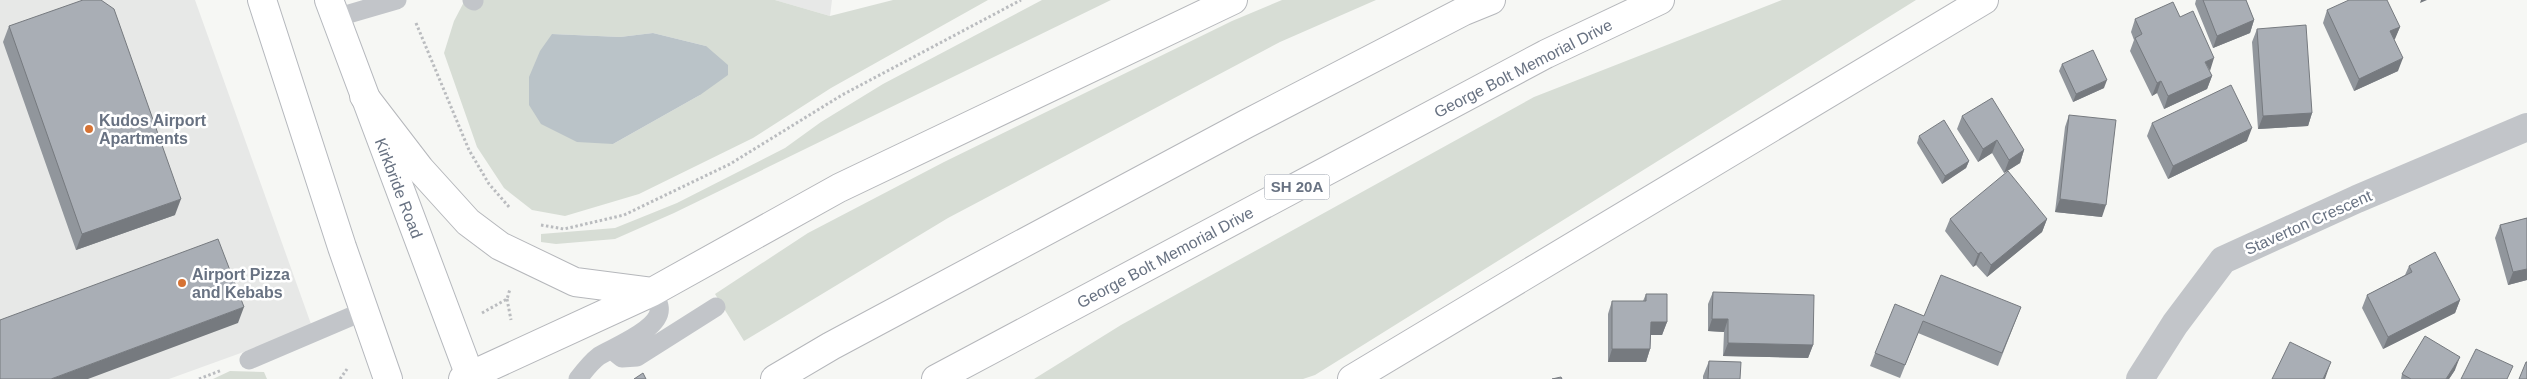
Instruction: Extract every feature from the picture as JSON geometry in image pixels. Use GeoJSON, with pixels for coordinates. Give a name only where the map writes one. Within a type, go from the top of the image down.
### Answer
{"type":"FeatureCollection","features":[{"type":"Feature","properties":{"kind":"main road"},"geometry":{"type":"LineString","coordinates":[[262,0],[388,379]]}},
{"type":"Feature","properties":{"kind":"main road"},"geometry":{"type":"LineString","coordinates":[[467,377],[652,292],[839,188],[1233,0]]}},
{"type":"Feature","properties":{"kind":"main road"},"geometry":{"type":"LineString","coordinates":[[775,379],[831,346],[1237,129],[1464,11],[1491,0]]}},
{"type":"Feature","properties":{"kind":"main road","name":"George Bolt Memorial Drive"},"geometry":{"type":"LineString","coordinates":[[936,379],[1546,54],[1660,0]]}},
{"type":"Feature","properties":{"kind":"main road"},"geometry":{"type":"LineString","coordinates":[[1352,379],[1984,0]]}},
{"type":"Feature","properties":{"kind":"main road","name":"Kirkbride Road"},"geometry":{"type":"LineString","coordinates":[[332,9],[467,377]]}},
{"type":"Feature","properties":{"kind":"main road"},"geometry":{"type":"LineString","coordinates":[[364,96],[420,169],[468,222],[500,246],[575,282],[652,292]]}},
{"type":"Feature","properties":{"kind":"street","name":"Staverton Crescent"},"geometry":{"type":"LineString","coordinates":[[2140,379],[2175,324],[2223,260],[2357,199],[2527,127]]}},
{"type":"Feature","properties":{"kind":"lane"},"geometry":{"type":"LineString","coordinates":[[332,9],[397,0]]}},
{"type":"Feature","properties":{"kind":"lane"},"geometry":{"type":"LineString","coordinates":[[578,379],[599,356],[630,341],[650,326],[658,315],[659,306],[652,292]]}},
{"type":"Feature","properties":{"kind":"lane"},"geometry":{"type":"LineString","coordinates":[[612,350],[622,358],[637,357],[716,307]]}},
{"type":"Feature","properties":{"kind":"lane"},"geometry":{"type":"LineString","coordinates":[[249,360],[364,311]]}},
{"type":"Feature","properties":{"kind":"path"},"geometry":{"type":"LineString","coordinates":[[535,224],[564,230],[624,215],[730,164],[842,94],[1021,0]]}},
{"type":"Feature","properties":{"kind":"path"},"geometry":{"type":"LineString","coordinates":[[414,18],[469,150],[488,184],[512,211]]}},
{"type":"Feature","properties":{"kind":"path"},"geometry":{"type":"LineString","coordinates":[[511,286],[507,299],[512,322]]}},
{"type":"Feature","properties":{"kind":"path"},"geometry":{"type":"LineString","coordinates":[[490,310],[507,299]]}},
{"type":"Feature","properties":{"kind":"shaded area"},"geometry":{"type":"Polygon","coordinates":[[[0,0],[195,0],[311,324],[271,342],[169,379],[0,379],[0,0]]]}},
{"type":"Feature","properties":{"kind":"shaded area"},"geometry":{"type":"Polygon","coordinates":[[[465,0],[775,0],[830,16],[893,0],[988,0],[831,88],[753,138],[639,194],[565,216],[532,210],[504,188],[477,147],[444,53],[454,21],[465,0]],[[653,33],[620,37],[552,34],[613,144],[700,95],[706,46],[653,33]]]}},
{"type":"Feature","properties":{"kind":"shaded area"},"geometry":{"type":"Polygon","coordinates":[[[775,0],[832,0],[830,16],[775,0]]]}},
{"type":"Feature","properties":{"kind":"shaded area"},"geometry":{"type":"Polygon","coordinates":[[[1042,0],[1111,0],[674,213],[615,239],[556,244],[541,242],[541,234],[615,228],[677,203],[785,148],[821,122],[883,84],[1042,0]]]}},
{"type":"Feature","properties":{"kind":"shaded area"},"geometry":{"type":"Polygon","coordinates":[[[1282,0],[1376,0],[1280,42],[948,218],[744,341],[715,294],[808,233],[944,162],[1232,21],[1282,0]]]}},
{"type":"Feature","properties":{"kind":"shaded area"},"geometry":{"type":"Polygon","coordinates":[[[1782,0],[1916,0],[1315,375],[1303,379],[1034,379],[1121,325],[1534,97],[1782,0]]]}},
{"type":"Feature","properties":{"kind":"shaded area"},"geometry":{"type":"Polygon","coordinates":[[[653,33],[706,46],[728,65],[728,75],[700,95],[613,144],[577,142],[541,124],[529,105],[529,77],[540,51],[552,34],[620,37],[653,33]]]}},
{"type":"Feature","properties":{"kind":"shaded area"},"geometry":{"type":"Polygon","coordinates":[[[230,371],[264,372],[267,379],[213,379],[230,371]]]}},
{"type":"Feature","properties":{"kind":"building","name":"Kudos Airport Apartments"},"geometry":{"type":"Polygon","coordinates":[[[83,0],[101,0],[114,9],[181,199],[82,234],[9,26],[83,0]]]}},
{"type":"Feature","properties":{"kind":"building"},"geometry":{"type":"Polygon","coordinates":[[[2203,0],[2246,0],[2254,20],[2217,36],[2203,0]]]}},
{"type":"Feature","properties":{"kind":"building"},"geometry":{"type":"Polygon","coordinates":[[[2349,0],[2387,0],[2400,27],[2390,31],[2403,58],[2359,79],[2327,10],[2349,0]]]}},
{"type":"Feature","properties":{"kind":"building"},"geometry":{"type":"Polygon","coordinates":[[[2173,2],[2180,17],[2193,11],[2214,58],[2205,62],[2212,76],[2168,96],[2161,81],[2157,83],[2135,38],[2142,34],[2135,19],[2173,2]]]}},
{"type":"Feature","properties":{"kind":"building"},"geometry":{"type":"Polygon","coordinates":[[[2306,25],[2312,113],[2263,116],[2257,29],[2306,25]]]}},
{"type":"Feature","properties":{"kind":"building"},"geometry":{"type":"Polygon","coordinates":[[[2093,50],[2107,80],[2076,94],[2062,64],[2093,50]]]}},
{"type":"Feature","properties":{"kind":"building"},"geometry":{"type":"Polygon","coordinates":[[[2231,85],[2252,128],[2173,166],[2152,123],[2231,85]]]}},
{"type":"Feature","properties":{"kind":"building"},"geometry":{"type":"Polygon","coordinates":[[[1992,98],[2024,150],[2009,160],[1997,140],[1983,149],[1962,116],[1992,98]]]}},
{"type":"Feature","properties":{"kind":"building"},"geometry":{"type":"Polygon","coordinates":[[[2069,115],[2116,120],[2106,205],[2060,199],[2069,115]]]}},
{"type":"Feature","properties":{"kind":"building"},"geometry":{"type":"Polygon","coordinates":[[[1944,120],[1969,161],[1945,176],[1919,136],[1944,120]]]}},
{"type":"Feature","properties":{"kind":"building"},"geometry":{"type":"Polygon","coordinates":[[[2008,171],[2047,219],[1991,265],[1981,252],[1978,254],[1950,219],[2008,171]]]}},
{"type":"Feature","properties":{"kind":"building"},"geometry":{"type":"Polygon","coordinates":[[[2527,218],[2527,269],[2513,272],[2500,225],[2527,218]]]}},
{"type":"Feature","properties":{"kind":"building"},"geometry":{"type":"Polygon","coordinates":[[[218,239],[244,307],[51,379],[0,379],[0,320],[218,239]]]}},
{"type":"Feature","properties":{"kind":"building"},"geometry":{"type":"Polygon","coordinates":[[[2435,252],[2460,300],[2388,337],[2367,295],[2412,272],[2409,266],[2435,252]]]}},
{"type":"Feature","properties":{"kind":"building"},"geometry":{"type":"Polygon","coordinates":[[[1941,275],[2021,307],[2002,353],[1923,321],[1905,365],[1875,353],[1895,304],[1924,316],[1941,275]]]}},
{"type":"Feature","properties":{"kind":"building"},"geometry":{"type":"Polygon","coordinates":[[[1713,292],[1814,295],[1813,345],[1728,343],[1728,319],[1712,319],[1713,292]]]}},
{"type":"Feature","properties":{"kind":"building"},"geometry":{"type":"Polygon","coordinates":[[[1646,294],[1667,294],[1667,322],[1651,322],[1650,349],[1612,349],[1612,301],[1646,301],[1646,294]]]}},
{"type":"Feature","properties":{"kind":"building"},"geometry":{"type":"Polygon","coordinates":[[[2425,336],[2460,357],[2446,379],[2411,379],[2402,374],[2425,336]]]}},
{"type":"Feature","properties":{"kind":"building"},"geometry":{"type":"Polygon","coordinates":[[[2290,342],[2331,362],[2323,379],[2272,379],[2290,342]]]}},
{"type":"Feature","properties":{"kind":"building"},"geometry":{"type":"Polygon","coordinates":[[[2476,349],[2513,366],[2507,379],[2461,379],[2476,349]]]}},
{"type":"Feature","properties":{"kind":"building"},"geometry":{"type":"Polygon","coordinates":[[[1709,361],[1741,362],[1740,379],[1708,379],[1709,361]]]}},
{"type":"Feature","properties":{"kind":"building"},"geometry":{"type":"Polygon","coordinates":[[[2526,362],[2527,379],[2519,379],[2526,362]]]}},
{"type":"Feature","properties":{"kind":"building"},"geometry":{"type":"Polygon","coordinates":[[[643,373],[646,379],[634,379],[643,373]]]}},
{"type":"Feature","properties":{"kind":"place","name":"Kudos Airport Apartments"},"geometry":{"type":"Point","coordinates":[89,129]}},
{"type":"Feature","properties":{"kind":"place","name":"Airport Pizza and Kebabs"},"geometry":{"type":"Point","coordinates":[182,283]}}]}
